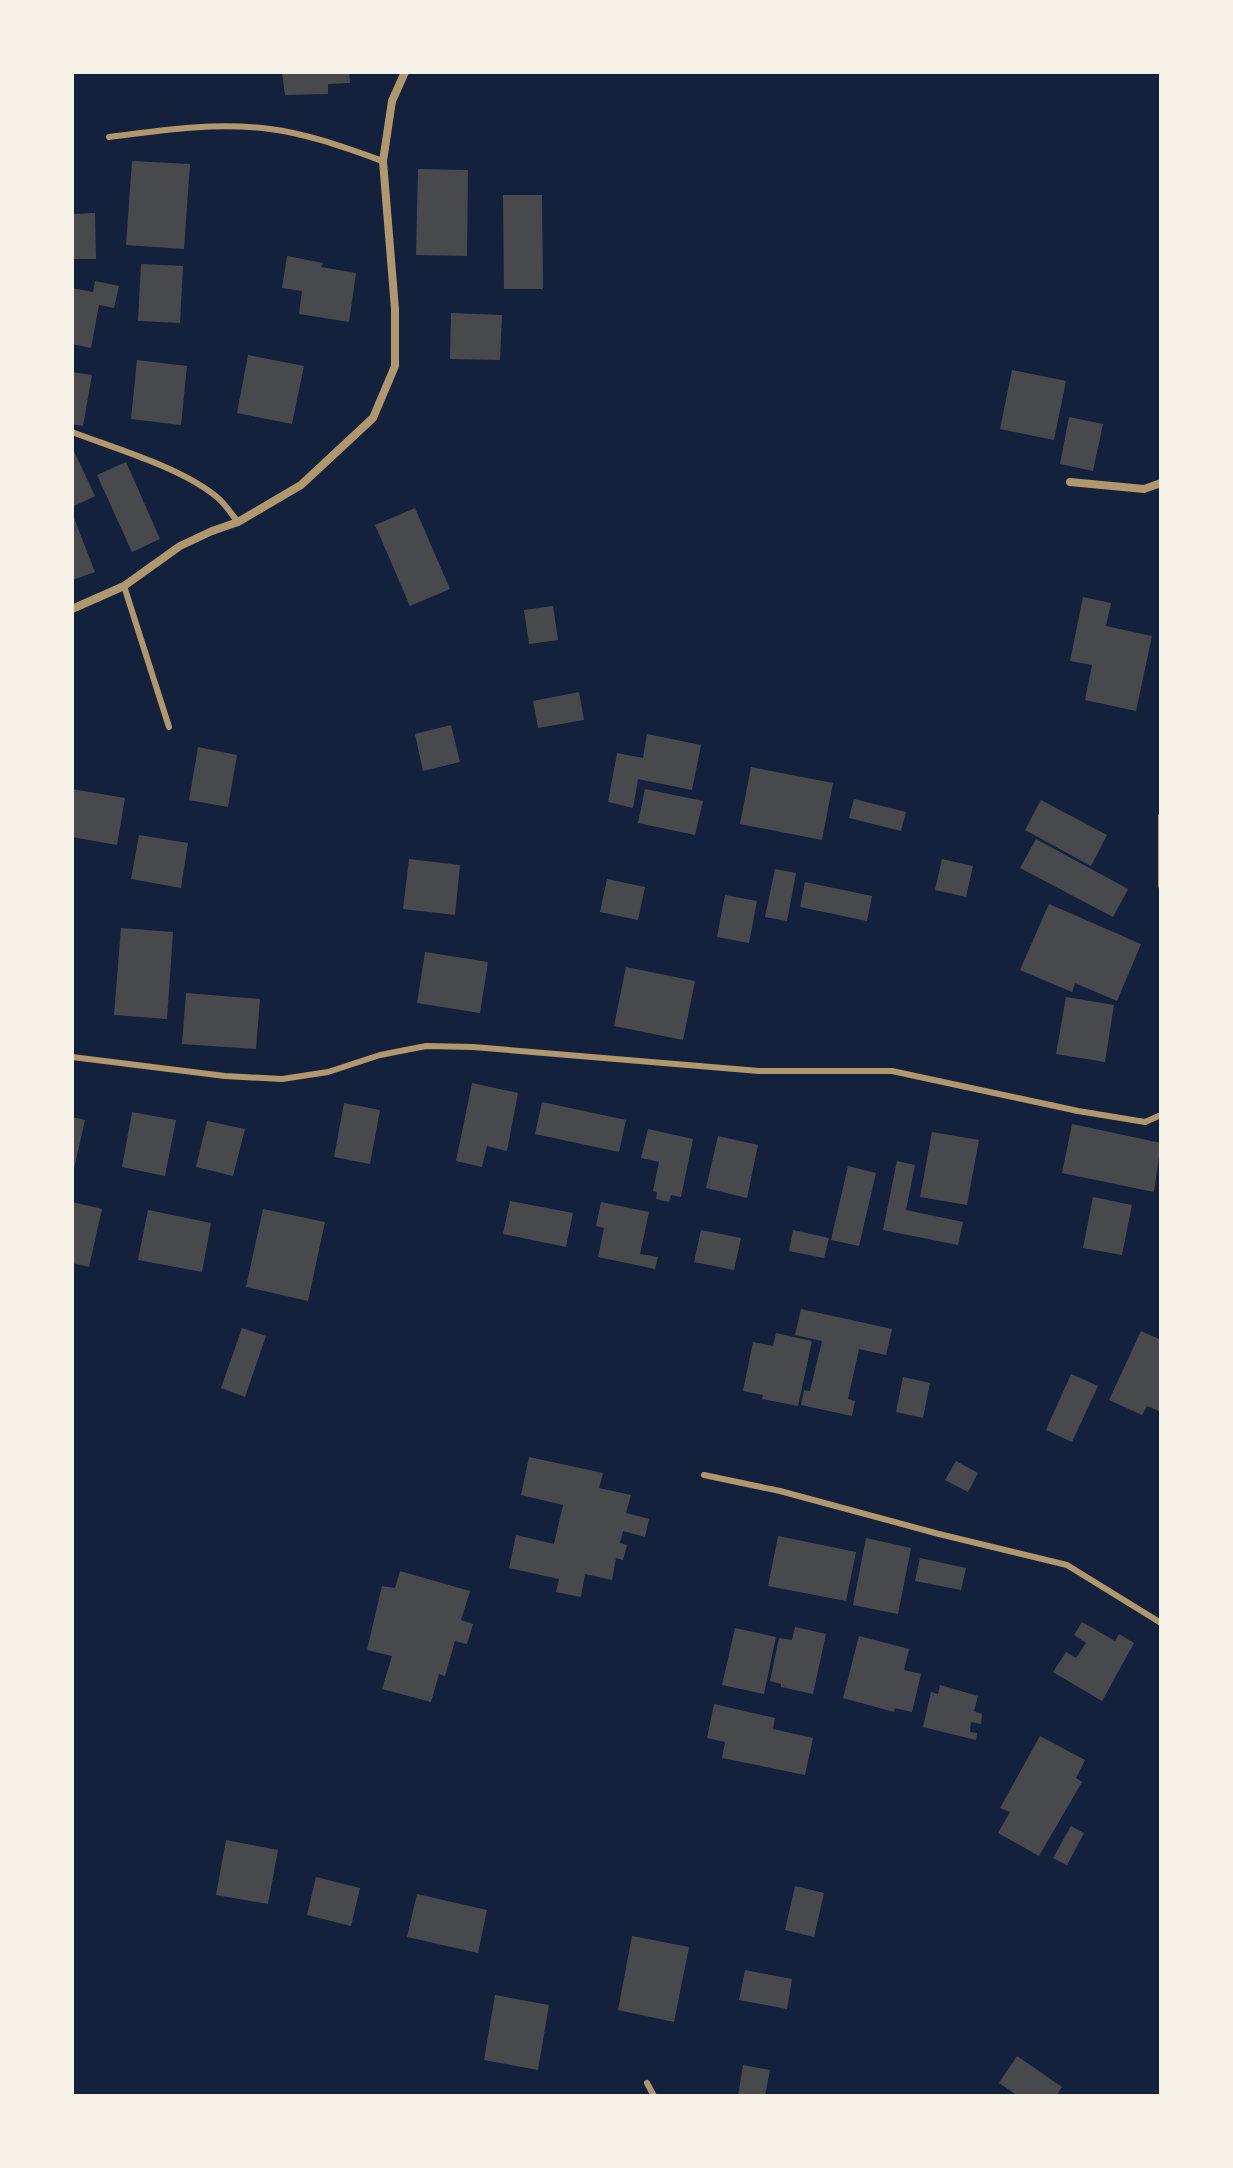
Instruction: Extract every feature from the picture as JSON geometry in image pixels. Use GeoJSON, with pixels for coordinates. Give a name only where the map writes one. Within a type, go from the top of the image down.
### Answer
{"type":"FeatureCollection","features":[{"type":"Feature","properties":{"kind":"street"},"geometry":{"type":"LineString","coordinates":[[72,609],[124,586],[180,546],[238,522],[301,485],[373,418],[395,366],[395,309],[383,161],[392,101],[405,72]]}},
{"type":"Feature","properties":{"kind":"street"},"geometry":{"type":"LineString","coordinates":[[1070,482],[1144,489],[1161,483]]}},
{"type":"Feature","properties":{"kind":"lane"},"geometry":{"type":"LineString","coordinates":[[109,137],[179,128],[269,129],[327,141],[383,161]]}},
{"type":"Feature","properties":{"kind":"lane"},"geometry":{"type":"LineString","coordinates":[[72,432],[150,462],[198,485],[220,500],[238,522]]}},
{"type":"Feature","properties":{"kind":"lane"},"geometry":{"type":"LineString","coordinates":[[124,586],[169,727]]}},
{"type":"Feature","properties":{"kind":"lane"},"geometry":{"type":"LineString","coordinates":[[1161,816],[1161,886]]}},
{"type":"Feature","properties":{"kind":"lane"},"geometry":{"type":"LineString","coordinates":[[72,1057],[225,1076],[282,1079],[328,1072],[380,1055],[426,1046],[473,1047],[759,1071],[892,1071],[1078,1111],[1145,1122],[1161,1115]]}},
{"type":"Feature","properties":{"kind":"lane"},"geometry":{"type":"LineString","coordinates":[[704,1475],[780,1491],[1067,1565],[1161,1623]]}},
{"type":"Feature","properties":{"kind":"lane"},"geometry":{"type":"LineString","coordinates":[[647,2083],[654,2096]]}},
{"type":"Feature","properties":{"kind":"building"},"geometry":{"type":"Polygon","coordinates":[[[282,72],[349,72],[350,83],[328,84],[328,94],[285,95],[282,72]]]}},
{"type":"Feature","properties":{"kind":"building"},"geometry":{"type":"Polygon","coordinates":[[[132,161],[190,164],[184,249],[126,245],[132,161]]]}},
{"type":"Feature","properties":{"kind":"building"},"geometry":{"type":"Polygon","coordinates":[[[418,169],[468,170],[467,256],[416,255],[418,169]]]}},
{"type":"Feature","properties":{"kind":"building"},"geometry":{"type":"Polygon","coordinates":[[[503,195],[542,195],[543,289],[504,289],[503,195]]]}},
{"type":"Feature","properties":{"kind":"building"},"geometry":{"type":"Polygon","coordinates":[[[95,213],[96,259],[72,259],[72,214],[95,213]]]}},
{"type":"Feature","properties":{"kind":"building"},"geometry":{"type":"Polygon","coordinates":[[[287,256],[323,263],[321,267],[356,273],[349,322],[299,314],[302,291],[282,288],[287,256]]]}},
{"type":"Feature","properties":{"kind":"building"},"geometry":{"type":"Polygon","coordinates":[[[141,264],[183,266],[180,323],[138,321],[141,264]]]}},
{"type":"Feature","properties":{"kind":"building"},"geometry":{"type":"Polygon","coordinates":[[[95,281],[119,286],[114,308],[99,305],[91,348],[72,344],[72,288],[93,292],[95,281]]]}},
{"type":"Feature","properties":{"kind":"building"},"geometry":{"type":"Polygon","coordinates":[[[451,313],[502,315],[500,360],[450,359],[451,313]]]}},
{"type":"Feature","properties":{"kind":"building"},"geometry":{"type":"Polygon","coordinates":[[[248,355],[304,366],[292,424],[237,413],[248,355]]]}},
{"type":"Feature","properties":{"kind":"building"},"geometry":{"type":"Polygon","coordinates":[[[137,360],[187,366],[181,425],[131,419],[137,360]]]}},
{"type":"Feature","properties":{"kind":"building"},"geometry":{"type":"Polygon","coordinates":[[[1012,370],[1066,381],[1054,440],[1000,429],[1012,370]]]}},
{"type":"Feature","properties":{"kind":"building"},"geometry":{"type":"Polygon","coordinates":[[[72,372],[92,375],[83,426],[72,424],[72,372]]]}},
{"type":"Feature","properties":{"kind":"building"},"geometry":{"type":"Polygon","coordinates":[[[1069,417],[1103,424],[1093,471],[1060,464],[1069,417]]]}},
{"type":"Feature","properties":{"kind":"building"},"geometry":{"type":"Polygon","coordinates":[[[72,447],[95,496],[72,507],[72,447]]]}},
{"type":"Feature","properties":{"kind":"building"},"geometry":{"type":"Polygon","coordinates":[[[126,462],[160,539],[132,552],[97,475],[126,462]]]}},
{"type":"Feature","properties":{"kind":"building"},"geometry":{"type":"Polygon","coordinates":[[[415,508],[450,589],[410,606],[375,525],[415,508]]]}},
{"type":"Feature","properties":{"kind":"building"},"geometry":{"type":"Polygon","coordinates":[[[72,513],[95,572],[72,580],[72,513]]]}},
{"type":"Feature","properties":{"kind":"building"},"geometry":{"type":"Polygon","coordinates":[[[1083,597],[1111,603],[1106,626],[1152,636],[1136,711],[1085,700],[1092,665],[1070,661],[1083,597]]]}},
{"type":"Feature","properties":{"kind":"building"},"geometry":{"type":"Polygon","coordinates":[[[553,606],[558,640],[529,644],[524,610],[553,606]]]}},
{"type":"Feature","properties":{"kind":"building"},"geometry":{"type":"Polygon","coordinates":[[[579,692],[584,720],[538,728],[533,701],[579,692]]]}},
{"type":"Feature","properties":{"kind":"building"},"geometry":{"type":"Polygon","coordinates":[[[451,725],[460,762],[423,771],[415,734],[451,725]]]}},
{"type":"Feature","properties":{"kind":"building"},"geometry":{"type":"Polygon","coordinates":[[[647,734],[701,745],[692,790],[638,779],[633,808],[608,802],[617,753],[643,758],[647,734]]]}},
{"type":"Feature","properties":{"kind":"building"},"geometry":{"type":"Polygon","coordinates":[[[198,747],[237,755],[228,807],[189,800],[198,747]]]}},
{"type":"Feature","properties":{"kind":"building"},"geometry":{"type":"Polygon","coordinates":[[[751,767],[833,783],[822,840],[740,824],[751,767]]]}},
{"type":"Feature","properties":{"kind":"building"},"geometry":{"type":"Polygon","coordinates":[[[72,789],[125,798],[117,845],[72,837],[72,789]]]}},
{"type":"Feature","properties":{"kind":"building"},"geometry":{"type":"Polygon","coordinates":[[[645,789],[703,801],[695,835],[638,823],[645,789]]]}},
{"type":"Feature","properties":{"kind":"building"},"geometry":{"type":"Polygon","coordinates":[[[854,799],[906,812],[901,831],[849,818],[854,799]]]}},
{"type":"Feature","properties":{"kind":"building"},"geometry":{"type":"Polygon","coordinates":[[[1041,800],[1107,835],[1091,866],[1025,830],[1041,800]]]}},
{"type":"Feature","properties":{"kind":"building"},"geometry":{"type":"Polygon","coordinates":[[[139,835],[188,843],[181,888],[131,879],[139,835]]]}},
{"type":"Feature","properties":{"kind":"building"},"geometry":{"type":"Polygon","coordinates":[[[1036,839],[1128,889],[1113,917],[1020,868],[1036,839]]]}},
{"type":"Feature","properties":{"kind":"building"},"geometry":{"type":"Polygon","coordinates":[[[409,859],[460,865],[455,915],[403,909],[409,859]]]}},
{"type":"Feature","properties":{"kind":"building"},"geometry":{"type":"Polygon","coordinates":[[[942,859],[973,866],[966,897],[935,890],[942,859]]]}},
{"type":"Feature","properties":{"kind":"building"},"geometry":{"type":"Polygon","coordinates":[[[775,869],[796,873],[787,921],[765,917],[775,869]]]}},
{"type":"Feature","properties":{"kind":"building"},"geometry":{"type":"Polygon","coordinates":[[[607,879],[645,887],[638,920],[600,912],[607,879]]]}},
{"type":"Feature","properties":{"kind":"building"},"geometry":{"type":"Polygon","coordinates":[[[805,882],[872,896],[867,921],[800,907],[805,882]]]}},
{"type":"Feature","properties":{"kind":"building"},"geometry":{"type":"Polygon","coordinates":[[[725,895],[757,901],[749,943],[717,937],[725,895]]]}},
{"type":"Feature","properties":{"kind":"building"},"geometry":{"type":"Polygon","coordinates":[[[1049,904],[1141,944],[1117,1001],[1075,983],[1072,992],[1020,970],[1049,904]]]}},
{"type":"Feature","properties":{"kind":"building"},"geometry":{"type":"Polygon","coordinates":[[[121,928],[173,932],[167,1019],[114,1015],[121,928]]]}},
{"type":"Feature","properties":{"kind":"building"},"geometry":{"type":"Polygon","coordinates":[[[425,952],[488,962],[480,1013],[417,1003],[425,952]]]}},
{"type":"Feature","properties":{"kind":"building"},"geometry":{"type":"Polygon","coordinates":[[[626,967],[695,981],[683,1040],[614,1026],[626,967]]]}},
{"type":"Feature","properties":{"kind":"building"},"geometry":{"type":"Polygon","coordinates":[[[186,993],[260,999],[256,1049],[182,1044],[186,993]]]}},
{"type":"Feature","properties":{"kind":"building"},"geometry":{"type":"Polygon","coordinates":[[[1066,997],[1114,1005],[1105,1062],[1056,1054],[1066,997]]]}},
{"type":"Feature","properties":{"kind":"building"},"geometry":{"type":"Polygon","coordinates":[[[472,1083],[518,1093],[507,1151],[487,1146],[482,1167],[456,1161],[472,1083]]]}},
{"type":"Feature","properties":{"kind":"building"},"geometry":{"type":"Polygon","coordinates":[[[542,1102],[626,1120],[619,1152],[535,1134],[542,1102]]]}},
{"type":"Feature","properties":{"kind":"building"},"geometry":{"type":"Polygon","coordinates":[[[344,1103],[380,1110],[370,1164],[334,1157],[344,1103]]]}},
{"type":"Feature","properties":{"kind":"building"},"geometry":{"type":"Polygon","coordinates":[[[132,1112],[176,1120],[165,1176],[122,1167],[132,1112]]]}},
{"type":"Feature","properties":{"kind":"building"},"geometry":{"type":"Polygon","coordinates":[[[72,1117],[85,1120],[73,1173],[72,1173],[72,1117]]]}},
{"type":"Feature","properties":{"kind":"building"},"geometry":{"type":"Polygon","coordinates":[[[207,1121],[245,1129],[233,1176],[196,1167],[207,1121]]]}},
{"type":"Feature","properties":{"kind":"building"},"geometry":{"type":"Polygon","coordinates":[[[1072,1124],[1161,1143],[1154,1192],[1062,1173],[1072,1124]]]}},
{"type":"Feature","properties":{"kind":"building"},"geometry":{"type":"Polygon","coordinates":[[[648,1129],[693,1139],[681,1197],[671,1195],[669,1202],[656,1199],[657,1192],[653,1191],[659,1162],[641,1158],[648,1129]]]}},
{"type":"Feature","properties":{"kind":"building"},"geometry":{"type":"Polygon","coordinates":[[[932,1132],[979,1140],[967,1205],[920,1197],[932,1132]]]}},
{"type":"Feature","properties":{"kind":"building"},"geometry":{"type":"Polygon","coordinates":[[[718,1136],[758,1145],[747,1198],[706,1188],[718,1136]]]}},
{"type":"Feature","properties":{"kind":"building"},"geometry":{"type":"Polygon","coordinates":[[[897,1161],[915,1165],[906,1210],[963,1222],[958,1245],[883,1230],[897,1161]]]}},
{"type":"Feature","properties":{"kind":"building"},"geometry":{"type":"Polygon","coordinates":[[[848,1166],[876,1173],[859,1246],[831,1240],[848,1166]]]}},
{"type":"Feature","properties":{"kind":"building"},"geometry":{"type":"Polygon","coordinates":[[[1093,1197],[1132,1205],[1122,1255],[1083,1248],[1093,1197]]]}},
{"type":"Feature","properties":{"kind":"building"},"geometry":{"type":"Polygon","coordinates":[[[510,1201],[573,1213],[566,1247],[503,1234],[510,1201]]]}},
{"type":"Feature","properties":{"kind":"building"},"geometry":{"type":"Polygon","coordinates":[[[72,1202],[102,1209],[89,1267],[72,1263],[72,1202]]]}},
{"type":"Feature","properties":{"kind":"building"},"geometry":{"type":"Polygon","coordinates":[[[601,1202],[649,1212],[640,1254],[658,1257],[655,1269],[598,1257],[604,1228],[596,1226],[601,1202]]]}},
{"type":"Feature","properties":{"kind":"building"},"geometry":{"type":"Polygon","coordinates":[[[263,1209],[325,1222],[308,1301],[246,1287],[263,1209]]]}},
{"type":"Feature","properties":{"kind":"building"},"geometry":{"type":"Polygon","coordinates":[[[148,1210],[211,1223],[202,1272],[138,1260],[148,1210]]]}},
{"type":"Feature","properties":{"kind":"building"},"geometry":{"type":"Polygon","coordinates":[[[701,1230],[741,1238],[734,1270],[694,1262],[701,1230]]]}},
{"type":"Feature","properties":{"kind":"building"},"geometry":{"type":"Polygon","coordinates":[[[793,1230],[829,1238],[824,1258],[789,1251],[793,1230]]]}},
{"type":"Feature","properties":{"kind":"building"},"geometry":{"type":"Polygon","coordinates":[[[801,1309],[892,1329],[886,1355],[859,1349],[848,1399],[855,1401],[852,1416],[801,1405],[804,1390],[810,1391],[822,1341],[795,1335],[801,1309]]]}},
{"type":"Feature","properties":{"kind":"building"},"geometry":{"type":"Polygon","coordinates":[[[242,1328],[266,1336],[245,1397],[221,1388],[242,1328]]]}},
{"type":"Feature","properties":{"kind":"building"},"geometry":{"type":"Polygon","coordinates":[[[1141,1331],[1161,1340],[1161,1412],[1147,1406],[1142,1415],[1109,1400],[1141,1331]]]}},
{"type":"Feature","properties":{"kind":"building"},"geometry":{"type":"Polygon","coordinates":[[[776,1333],[812,1341],[798,1406],[762,1399],[763,1395],[743,1391],[753,1342],[773,1346],[776,1333]]]}},
{"type":"Feature","properties":{"kind":"building"},"geometry":{"type":"Polygon","coordinates":[[[1071,1374],[1098,1386],[1072,1442],[1046,1430],[1071,1374]]]}},
{"type":"Feature","properties":{"kind":"building"},"geometry":{"type":"Polygon","coordinates":[[[903,1377],[930,1383],[923,1418],[896,1412],[903,1377]]]}},
{"type":"Feature","properties":{"kind":"building"},"geometry":{"type":"Polygon","coordinates":[[[529,1457],[603,1473],[599,1488],[631,1495],[626,1513],[649,1519],[645,1537],[623,1531],[620,1543],[627,1545],[623,1560],[616,1558],[612,1580],[585,1574],[581,1597],[556,1592],[559,1579],[509,1568],[516,1535],[554,1544],[563,1505],[521,1495],[529,1457]]]}},
{"type":"Feature","properties":{"kind":"building"},"geometry":{"type":"Polygon","coordinates":[[[956,1461],[978,1473],[968,1492],[945,1480],[956,1461]]]}},
{"type":"Feature","properties":{"kind":"building"},"geometry":{"type":"Polygon","coordinates":[[[778,1536],[856,1552],[846,1601],[768,1586],[778,1536]]]}},
{"type":"Feature","properties":{"kind":"building"},"geometry":{"type":"Polygon","coordinates":[[[866,1538],[911,1548],[898,1614],[853,1605],[866,1538]]]}},
{"type":"Feature","properties":{"kind":"building"},"geometry":{"type":"Polygon","coordinates":[[[920,1558],[966,1568],[961,1590],[915,1581],[920,1558]]]}},
{"type":"Feature","properties":{"kind":"building"},"geometry":{"type":"Polygon","coordinates":[[[400,1571],[470,1591],[461,1620],[473,1624],[467,1644],[455,1641],[445,1676],[439,1674],[431,1702],[382,1689],[392,1656],[367,1650],[382,1586],[395,1588],[400,1571]]]}},
{"type":"Feature","properties":{"kind":"building"},"geometry":{"type":"Polygon","coordinates":[[[1082,1622],[1115,1641],[1119,1634],[1134,1643],[1102,1701],[1053,1672],[1066,1652],[1076,1658],[1086,1643],[1074,1635],[1082,1622]]]}},
{"type":"Feature","properties":{"kind":"building"},"geometry":{"type":"Polygon","coordinates":[[[795,1627],[826,1634],[813,1694],[781,1687],[781,1684],[770,1681],[779,1638],[792,1640],[795,1627]]]}},
{"type":"Feature","properties":{"kind":"building"},"geometry":{"type":"Polygon","coordinates":[[[735,1628],[776,1637],[764,1694],[722,1685],[735,1628]]]}},
{"type":"Feature","properties":{"kind":"building"},"geometry":{"type":"Polygon","coordinates":[[[859,1636],[909,1649],[904,1670],[921,1674],[912,1712],[895,1708],[894,1712],[843,1698],[859,1636]]]}},
{"type":"Feature","properties":{"kind":"building"},"geometry":{"type":"Polygon","coordinates":[[[940,1685],[978,1696],[974,1711],[982,1714],[981,1724],[971,1722],[970,1732],[977,1733],[976,1740],[923,1727],[931,1692],[938,1694],[940,1685]]]}},
{"type":"Feature","properties":{"kind":"building"},"geometry":{"type":"Polygon","coordinates":[[[714,1704],[775,1718],[773,1729],[813,1738],[805,1775],[722,1758],[725,1742],[707,1738],[714,1704]]]}},
{"type":"Feature","properties":{"kind":"building"},"geometry":{"type":"Polygon","coordinates":[[[1040,1736],[1085,1760],[1076,1778],[1082,1782],[1039,1856],[998,1833],[1010,1812],[1000,1808],[1040,1736]]]}},
{"type":"Feature","properties":{"kind":"building"},"geometry":{"type":"Polygon","coordinates":[[[1071,1826],[1084,1833],[1067,1865],[1053,1858],[1071,1826]]]}},
{"type":"Feature","properties":{"kind":"building"},"geometry":{"type":"Polygon","coordinates":[[[226,1840],[278,1850],[268,1904],[216,1895],[226,1840]]]}},
{"type":"Feature","properties":{"kind":"building"},"geometry":{"type":"Polygon","coordinates":[[[316,1877],[360,1888],[351,1926],[307,1915],[316,1877]]]}},
{"type":"Feature","properties":{"kind":"building"},"geometry":{"type":"Polygon","coordinates":[[[795,1886],[824,1893],[814,1937],[785,1930],[795,1886]]]}},
{"type":"Feature","properties":{"kind":"building"},"geometry":{"type":"Polygon","coordinates":[[[417,1894],[487,1910],[478,1953],[407,1937],[417,1894]]]}},
{"type":"Feature","properties":{"kind":"building"},"geometry":{"type":"Polygon","coordinates":[[[632,1936],[689,1947],[674,2022],[618,2010],[632,1936]]]}},
{"type":"Feature","properties":{"kind":"building"},"geometry":{"type":"Polygon","coordinates":[[[745,1970],[792,1979],[787,2009],[739,2000],[745,1970]]]}},
{"type":"Feature","properties":{"kind":"building"},"geometry":{"type":"Polygon","coordinates":[[[495,1995],[549,2005],[538,2070],[484,2060],[495,1995]]]}},
{"type":"Feature","properties":{"kind":"building"},"geometry":{"type":"Polygon","coordinates":[[[1017,2056],[1062,2087],[1056,2096],[1018,2096],[999,2083],[1017,2056]]]}},
{"type":"Feature","properties":{"kind":"building"},"geometry":{"type":"Polygon","coordinates":[[[743,2065],[770,2070],[765,2096],[738,2096],[743,2065]]]}}]}
